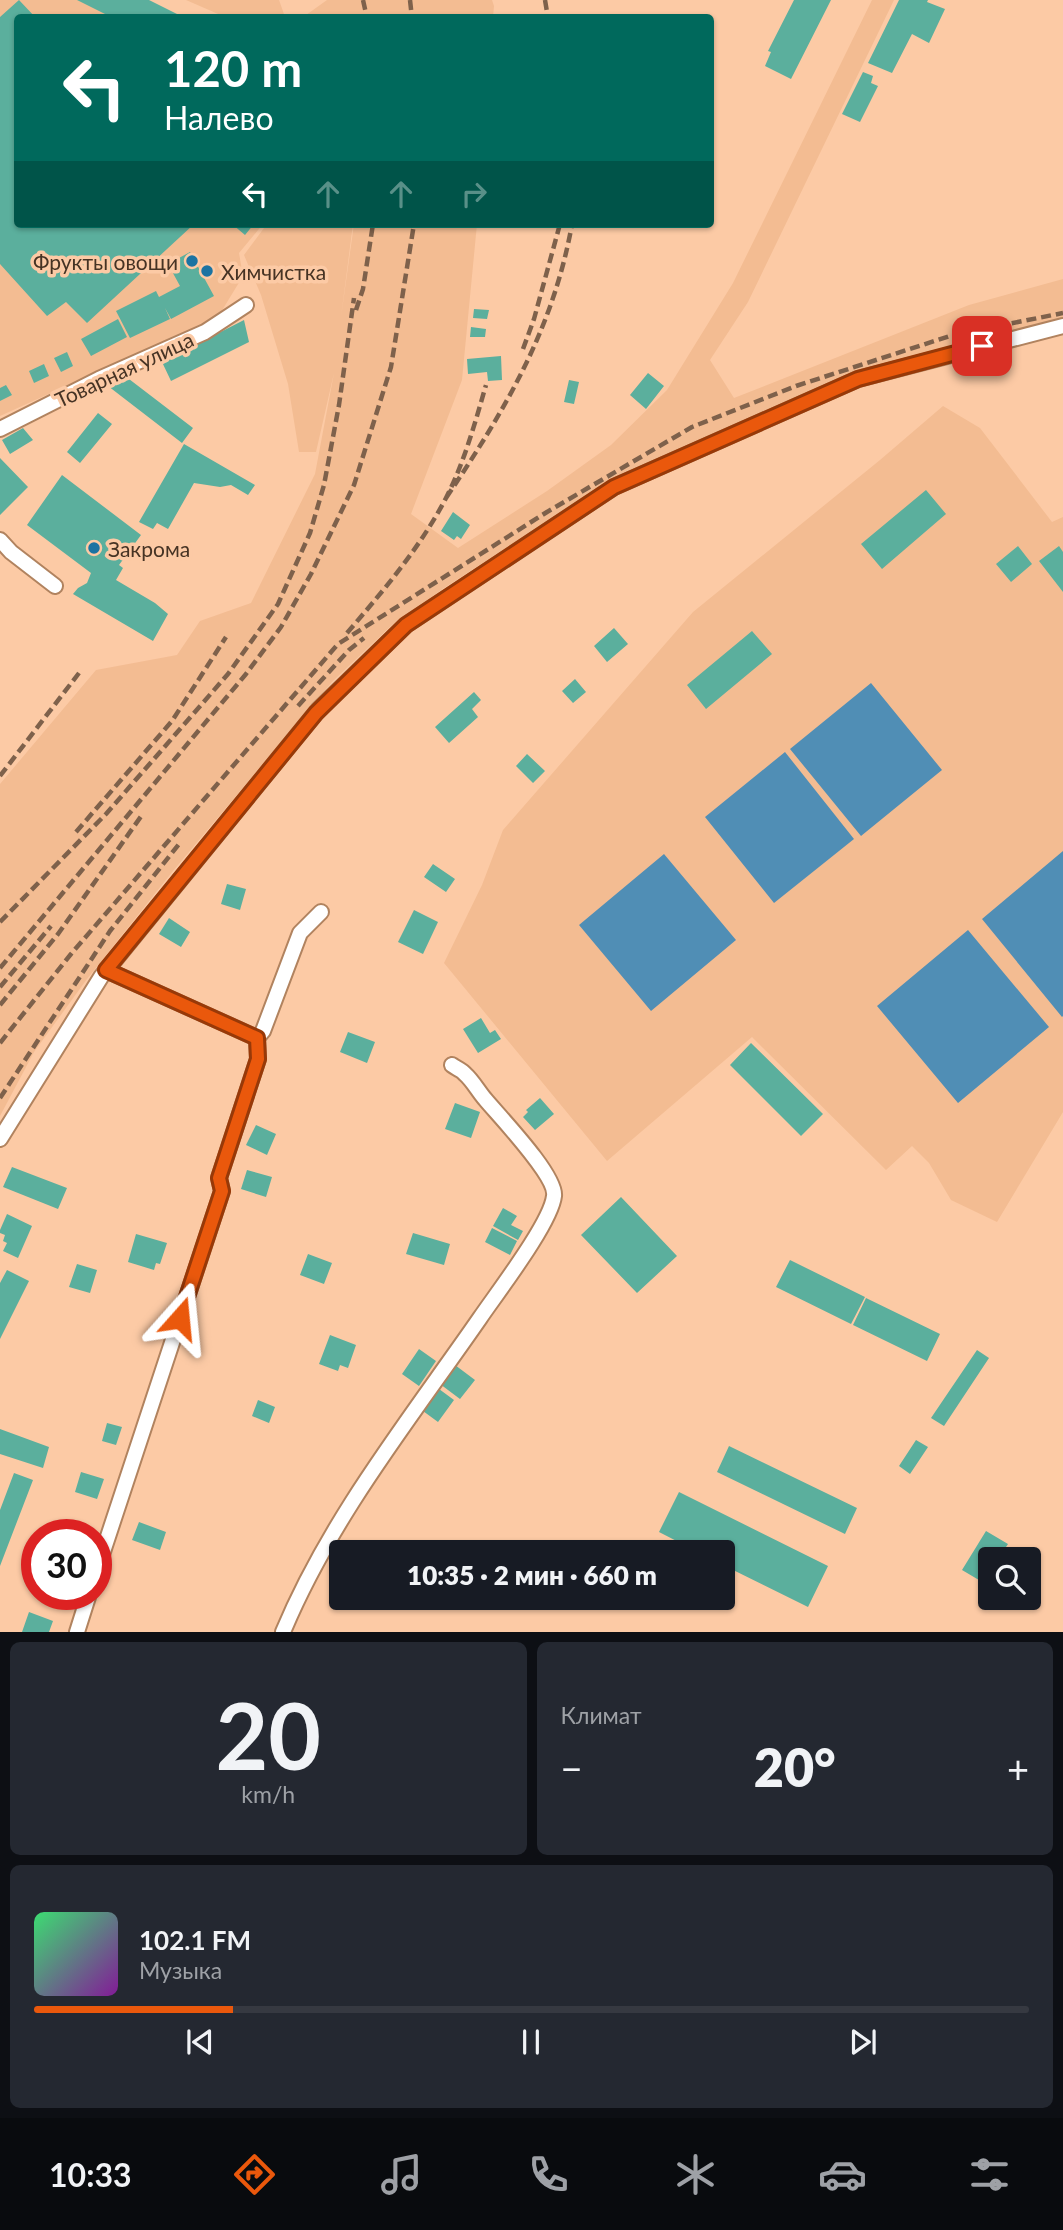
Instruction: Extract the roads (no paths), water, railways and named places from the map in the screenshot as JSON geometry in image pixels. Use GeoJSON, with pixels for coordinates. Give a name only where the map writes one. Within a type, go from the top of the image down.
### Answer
{"type":"FeatureCollection","features":[{"type":"Feature","properties":{"kind":"street","name":"Товарная улица"},"geometry":{"type":"LineString","coordinates":[[0,429],[99,379],[205,332],[246,305]]}},
{"type":"Feature","properties":{"kind":"street"},"geometry":{"type":"LineString","coordinates":[[0,1139],[106,970],[316,713],[406,625],[614,487],[858,379],[1063,326]]}},
{"type":"Feature","properties":{"kind":"street"},"geometry":{"type":"LineString","coordinates":[[0,540],[11,552],[55,586]]}},
{"type":"Feature","properties":{"kind":"street"},"geometry":{"type":"LineString","coordinates":[[112,1524],[222,1191],[219,1178],[258,1059],[257,1038],[263,1031],[300,933],[321,912]]}},
{"type":"Feature","properties":{"kind":"street"},"geometry":{"type":"LineString","coordinates":[[106,970],[257,1038]]}},
{"type":"Feature","properties":{"kind":"street"},"geometry":{"type":"LineString","coordinates":[[283,1632],[311,1570],[354,1498],[512,1272],[547,1216],[555,1195],[551,1181],[515,1132],[465,1073],[452,1065]]}},
{"type":"Feature","properties":{"kind":"street"},"geometry":{"type":"LineString","coordinates":[[77,1632],[84,1610]]}},
{"type":"Feature","properties":{"kind":"water"},"geometry":{"type":"Polygon","coordinates":[[[871,683],[942,770],[861,836],[790,749],[871,683]]]}},
{"type":"Feature","properties":{"kind":"water"},"geometry":{"type":"Polygon","coordinates":[[[785,752],[854,839],[774,903],[705,817],[785,752]]]}},
{"type":"Feature","properties":{"kind":"water"},"geometry":{"type":"Polygon","coordinates":[[[1063,851],[1063,1016],[1062,1017],[982,919],[1063,851]]]}},
{"type":"Feature","properties":{"kind":"water"},"geometry":{"type":"Polygon","coordinates":[[[664,854],[736,940],[651,1011],[579,925],[664,854]]]}},
{"type":"Feature","properties":{"kind":"water"},"geometry":{"type":"Polygon","coordinates":[[[968,930],[1049,1027],[958,1103],[877,1006],[968,930]]]}},
{"type":"Feature","properties":{"kind":"railway"},"geometry":{"type":"LineString","coordinates":[[363,0],[366,14]]}},
{"type":"Feature","properties":{"kind":"railway"},"geometry":{"type":"LineString","coordinates":[[410,0],[412,14]]}},
{"type":"Feature","properties":{"kind":"railway"},"geometry":{"type":"LineString","coordinates":[[545,0],[547,14]]}},
{"type":"Feature","properties":{"kind":"railway"},"geometry":{"type":"LineString","coordinates":[[356,310],[363,289],[372,228]]}},
{"type":"Feature","properties":{"kind":"railway"},"geometry":{"type":"LineString","coordinates":[[0,968],[246,674],[281,627],[311,574],[354,485],[391,367],[413,228]]}},
{"type":"Feature","properties":{"kind":"railway"},"geometry":{"type":"LineString","coordinates":[[523,349],[559,228]]}},
{"type":"Feature","properties":{"kind":"railway"},"geometry":{"type":"LineString","coordinates":[[446,498],[488,433],[524,368],[553,299],[571,228]]}},
{"type":"Feature","properties":{"kind":"railway"},"geometry":{"type":"LineString","coordinates":[[0,922],[106,814],[228,674],[278,604],[310,533],[324,485],[339,405],[354,298]]}},
{"type":"Feature","properties":{"kind":"railway"},"geometry":{"type":"LineString","coordinates":[[0,1043],[71,954],[338,644],[547,512],[692,427],[796,386],[953,335],[1063,313]]}},
{"type":"Feature","properties":{"kind":"railway"},"geometry":{"type":"LineString","coordinates":[[347,633],[400,568],[436,516],[464,457],[486,385]]}},
{"type":"Feature","properties":{"kind":"railway"},"geometry":{"type":"LineString","coordinates":[[76,832],[172,721],[226,637]]}},
{"type":"Feature","properties":{"kind":"railway"},"geometry":{"type":"LineString","coordinates":[[298,706],[349,650],[364,638]]}},
{"type":"Feature","properties":{"kind":"railway"},"geometry":{"type":"LineString","coordinates":[[0,776],[79,673]]}},
{"type":"Feature","properties":{"kind":"railway"},"geometry":{"type":"LineString","coordinates":[[0,1005],[58,934],[142,815]]}},
{"type":"Feature","properties":{"kind":"railway"},"geometry":{"type":"LineString","coordinates":[[0,1098],[110,931],[179,844]]}},
{"type":"Feature","properties":{"kind":"railway"},"geometry":{"type":"LineString","coordinates":[[0,987],[51,926]]}},
{"type":"Feature","properties":{"kind":"place","name":"Фрукты овощи"},"geometry":{"type":"Point","coordinates":[192,261]}},
{"type":"Feature","properties":{"kind":"place","name":"Химчистка"},"geometry":{"type":"Point","coordinates":[207,271]}},
{"type":"Feature","properties":{"kind":"place","name":"Закрома"},"geometry":{"type":"Point","coordinates":[94,548]}}]}
